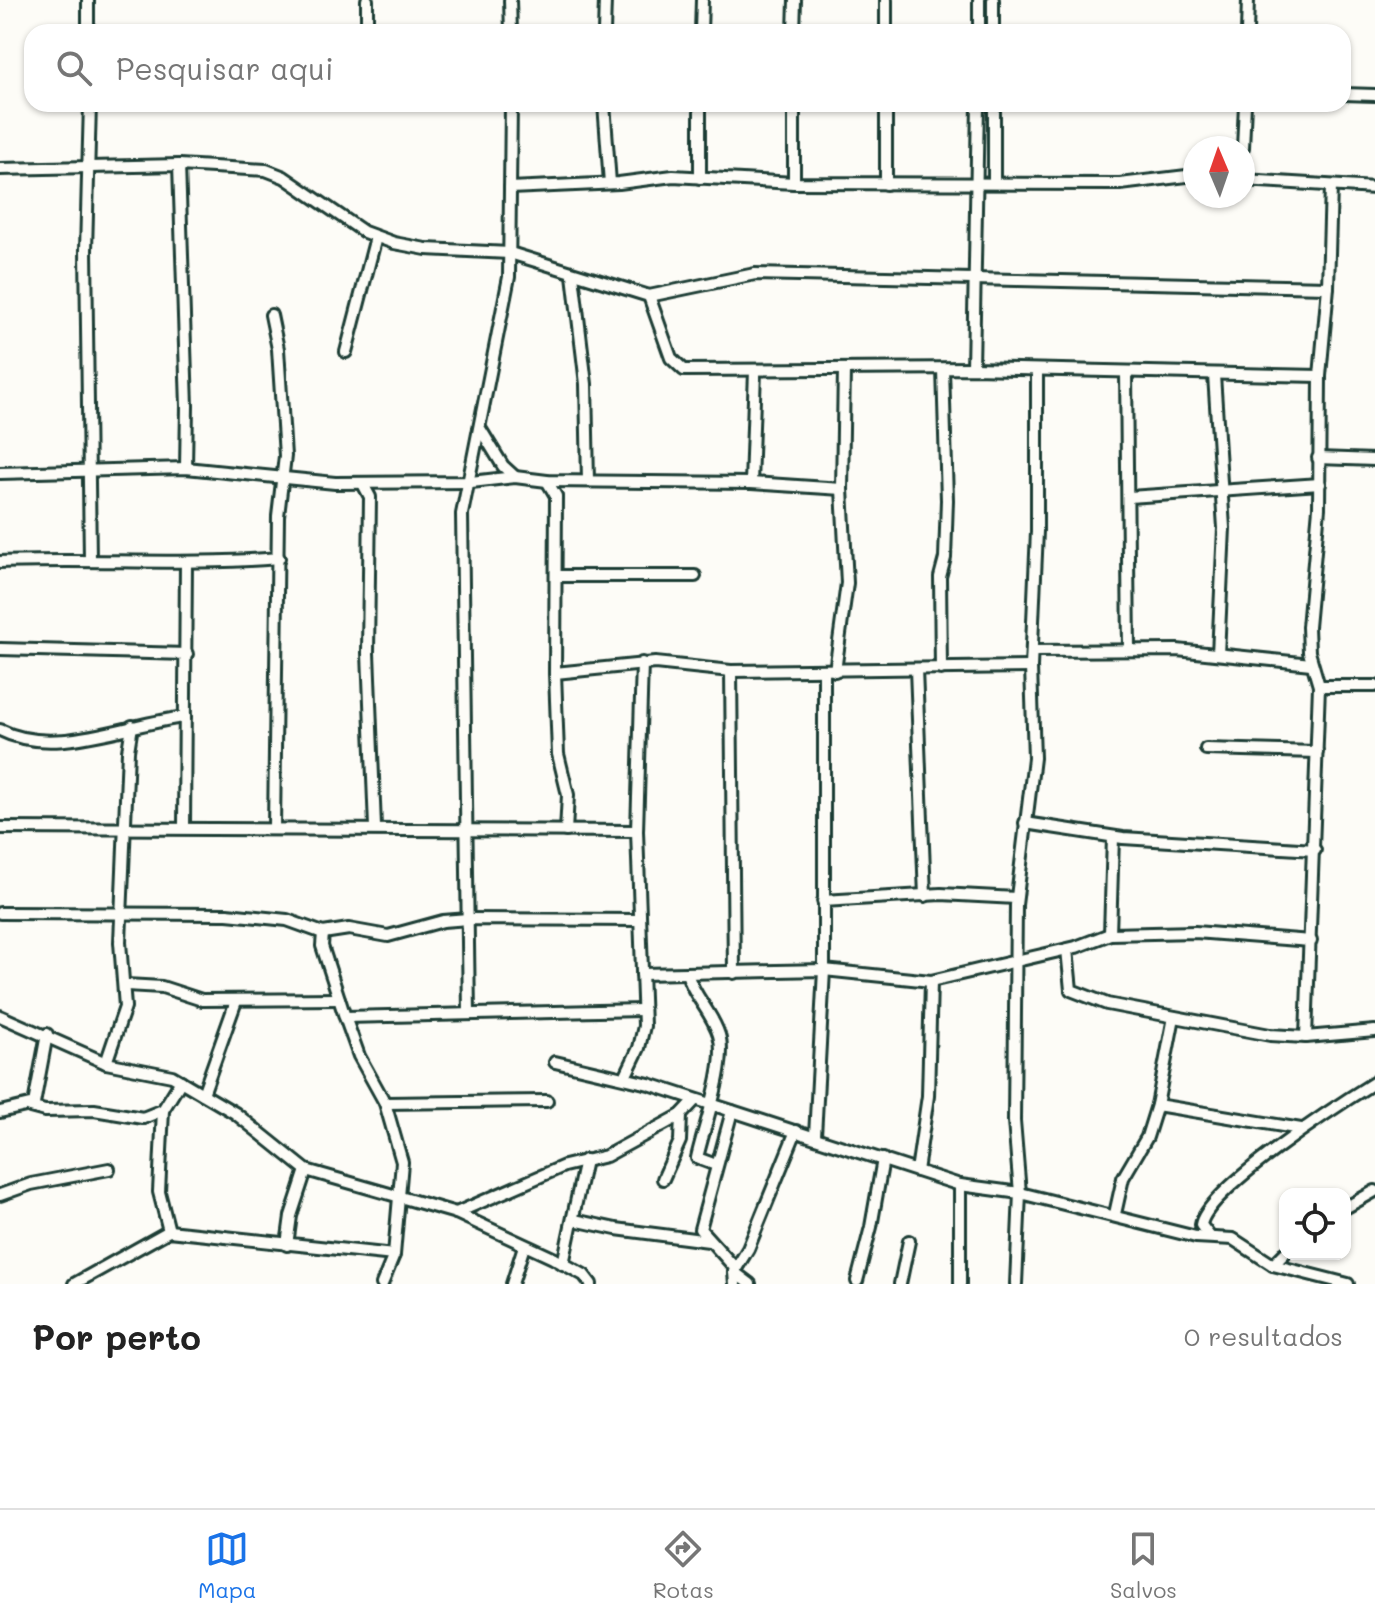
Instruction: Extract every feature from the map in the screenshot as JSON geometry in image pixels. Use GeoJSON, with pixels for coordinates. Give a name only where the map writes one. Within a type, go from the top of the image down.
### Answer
{"type":"FeatureCollection","features":[{"type":"Feature","properties":{"kind":"street"},"geometry":{"type":"LineString","coordinates":[[88,0],[88,24]]}},
{"type":"Feature","properties":{"kind":"street"},"geometry":{"type":"LineString","coordinates":[[367,0],[367,24]]}},
{"type":"Feature","properties":{"kind":"street"},"geometry":{"type":"LineString","coordinates":[[510,0],[511,24]]}},
{"type":"Feature","properties":{"kind":"street"},"geometry":{"type":"LineString","coordinates":[[604,24],[605,0]]}},
{"type":"Feature","properties":{"kind":"street"},"geometry":{"type":"LineString","coordinates":[[701,24],[702,0]]}},
{"type":"Feature","properties":{"kind":"street"},"geometry":{"type":"LineString","coordinates":[[794,24],[795,0]]}},
{"type":"Feature","properties":{"kind":"street"},"geometry":{"type":"LineString","coordinates":[[886,0],[886,24]]}},
{"type":"Feature","properties":{"kind":"street"},"geometry":{"type":"LineString","coordinates":[[979,0],[979,24]]}},
{"type":"Feature","properties":{"kind":"street"},"geometry":{"type":"LineString","coordinates":[[993,0],[993,24]]}},
{"type":"Feature","properties":{"kind":"street"},"geometry":{"type":"LineString","coordinates":[[1247,24],[1248,0]]}},
{"type":"Feature","properties":{"kind":"street"},"geometry":{"type":"LineString","coordinates":[[1351,94],[1375,95]]}},
{"type":"Feature","properties":{"kind":"street"},"geometry":{"type":"LineString","coordinates":[[90,112],[87,469],[90,560]]}},
{"type":"Feature","properties":{"kind":"street"},"geometry":{"type":"LineString","coordinates":[[469,1014],[462,514],[481,430],[510,253],[511,112]]}},
{"type":"Feature","properties":{"kind":"street"},"geometry":{"type":"LineString","coordinates":[[605,112],[610,183]]}},
{"type":"Feature","properties":{"kind":"street"},"geometry":{"type":"LineString","coordinates":[[700,112],[700,178]]}},
{"type":"Feature","properties":{"kind":"street"},"geometry":{"type":"LineString","coordinates":[[794,112],[794,183]]}},
{"type":"Feature","properties":{"kind":"street"},"geometry":{"type":"LineString","coordinates":[[886,112],[886,184]]}},
{"type":"Feature","properties":{"kind":"street"},"geometry":{"type":"LineString","coordinates":[[973,368],[978,112]]}},
{"type":"Feature","properties":{"kind":"street"},"geometry":{"type":"LineString","coordinates":[[994,112],[994,183]]}},
{"type":"Feature","properties":{"kind":"street"},"geometry":{"type":"LineString","coordinates":[[1244,136],[1245,112]]}},
{"type":"Feature","properties":{"kind":"street"},"geometry":{"type":"LineString","coordinates":[[179,165],[187,406],[186,468]]}},
{"type":"Feature","properties":{"kind":"street"},"geometry":{"type":"LineString","coordinates":[[0,169],[179,165],[266,170],[284,177],[376,237],[426,249],[510,253],[649,296],[723,278],[755,274],[1328,287]]}},
{"type":"Feature","properties":{"kind":"street"},"geometry":{"type":"LineString","coordinates":[[510,188],[673,176],[794,183],[886,184],[1120,184],[1183,176]]}},
{"type":"Feature","properties":{"kind":"street"},"geometry":{"type":"LineString","coordinates":[[1255,181],[1375,188]]}},
{"type":"Feature","properties":{"kind":"street"},"geometry":{"type":"LineString","coordinates":[[1306,1037],[1319,686],[1311,664],[1308,627],[1320,484],[1320,376],[1328,287],[1331,186]]}},
{"type":"Feature","properties":{"kind":"street"},"geometry":{"type":"LineString","coordinates":[[346,352],[376,237]]}},
{"type":"Feature","properties":{"kind":"street"},"geometry":{"type":"LineString","coordinates":[[573,275],[585,370],[588,481]]}},
{"type":"Feature","properties":{"kind":"street"},"geometry":{"type":"LineString","coordinates":[[649,296],[660,332],[679,367],[755,371],[973,368],[1320,376]]}},
{"type":"Feature","properties":{"kind":"street"},"geometry":{"type":"LineString","coordinates":[[271,315],[279,365],[285,456],[280,492],[274,828]]}},
{"type":"Feature","properties":{"kind":"street"},"geometry":{"type":"LineString","coordinates":[[941,669],[940,577],[945,558],[947,500],[943,369]]}},
{"type":"Feature","properties":{"kind":"street"},"geometry":{"type":"LineString","coordinates":[[815,1136],[824,970],[829,671],[847,583],[842,489],[844,370]]}},
{"type":"Feature","properties":{"kind":"street"},"geometry":{"type":"LineString","coordinates":[[751,483],[755,371]]}},
{"type":"Feature","properties":{"kind":"street"},"geometry":{"type":"LineString","coordinates":[[1016,1284],[1020,1193],[1014,1121],[1016,898],[1034,758],[1031,667],[1037,371]]}},
{"type":"Feature","properties":{"kind":"street"},"geometry":{"type":"LineString","coordinates":[[1126,373],[1129,649]]}},
{"type":"Feature","properties":{"kind":"street"},"geometry":{"type":"LineString","coordinates":[[1214,375],[1223,593],[1218,654]]}},
{"type":"Feature","properties":{"kind":"street"},"geometry":{"type":"LineString","coordinates":[[481,430],[503,466],[515,477]]}},
{"type":"Feature","properties":{"kind":"street"},"geometry":{"type":"LineString","coordinates":[[1318,458],[1375,460]]}},
{"type":"Feature","properties":{"kind":"street"},"geometry":{"type":"LineString","coordinates":[[0,473],[186,468],[363,484],[471,482],[515,477],[547,481],[751,483],[842,489]]}},
{"type":"Feature","properties":{"kind":"street"},"geometry":{"type":"LineString","coordinates":[[280,492],[307,478]]}},
{"type":"Feature","properties":{"kind":"street"},"geometry":{"type":"LineString","coordinates":[[547,481],[556,496],[555,673],[558,754],[568,795],[566,831]]}},
{"type":"Feature","properties":{"kind":"street"},"geometry":{"type":"LineString","coordinates":[[556,496],[570,481]]}},
{"type":"Feature","properties":{"kind":"street"},"geometry":{"type":"LineString","coordinates":[[370,497],[380,483]]}},
{"type":"Feature","properties":{"kind":"street"},"geometry":{"type":"LineString","coordinates":[[363,484],[370,497],[368,653],[375,827]]}},
{"type":"Feature","properties":{"kind":"street"},"geometry":{"type":"LineString","coordinates":[[1129,497],[1320,484]]}},
{"type":"Feature","properties":{"kind":"street"},"geometry":{"type":"LineString","coordinates":[[0,562],[90,560],[186,563],[279,558]]}},
{"type":"Feature","properties":{"kind":"street"},"geometry":{"type":"LineString","coordinates":[[184,827],[186,563]]}},
{"type":"Feature","properties":{"kind":"street"},"geometry":{"type":"LineString","coordinates":[[556,576],[695,576]]}},
{"type":"Feature","properties":{"kind":"street"},"geometry":{"type":"LineString","coordinates":[[0,649],[187,654]]}},
{"type":"Feature","properties":{"kind":"street"},"geometry":{"type":"LineString","coordinates":[[1033,651],[1129,649],[1311,664]]}},
{"type":"Feature","properties":{"kind":"street"},"geometry":{"type":"LineString","coordinates":[[555,673],[642,663],[731,671],[1031,667]]}},
{"type":"Feature","properties":{"kind":"street"},"geometry":{"type":"LineString","coordinates":[[625,1077],[639,1048],[642,1010],[637,831],[642,663]]}},
{"type":"Feature","properties":{"kind":"street"},"geometry":{"type":"LineString","coordinates":[[916,669],[925,896]]}},
{"type":"Feature","properties":{"kind":"street"},"geometry":{"type":"LineString","coordinates":[[731,671],[734,973]]}},
{"type":"Feature","properties":{"kind":"street"},"geometry":{"type":"LineString","coordinates":[[1319,686],[1375,686]]}},
{"type":"Feature","properties":{"kind":"street"},"geometry":{"type":"LineString","coordinates":[[0,730],[24,739],[64,739],[107,734],[132,726],[185,717]]}},
{"type":"Feature","properties":{"kind":"street"},"geometry":{"type":"LineString","coordinates":[[106,1063],[124,1018],[126,985],[120,942],[132,726]]}},
{"type":"Feature","properties":{"kind":"street"},"geometry":{"type":"LineString","coordinates":[[1206,749],[1317,752]]}},
{"type":"Feature","properties":{"kind":"street"},"geometry":{"type":"LineString","coordinates":[[1025,823],[1113,837],[1315,850]]}},
{"type":"Feature","properties":{"kind":"street"},"geometry":{"type":"LineString","coordinates":[[0,828],[375,827],[637,831]]}},
{"type":"Feature","properties":{"kind":"street"},"geometry":{"type":"LineString","coordinates":[[1110,934],[1113,837]]}},
{"type":"Feature","properties":{"kind":"street"},"geometry":{"type":"LineString","coordinates":[[823,901],[925,896],[1016,898]]}},
{"type":"Feature","properties":{"kind":"street"},"geometry":{"type":"LineString","coordinates":[[0,913],[122,916],[227,914],[287,920],[323,933],[349,929],[397,936],[443,921],[468,919],[640,920]]}},
{"type":"Feature","properties":{"kind":"street"},"geometry":{"type":"LineString","coordinates":[[642,974],[824,970],[931,981],[953,978],[972,968],[1067,949],[1110,934],[1195,932],[1311,941]]}},
{"type":"Feature","properties":{"kind":"street"},"geometry":{"type":"LineString","coordinates":[[323,933],[322,946],[345,1017],[359,1056],[385,1103],[402,1162],[394,1255],[382,1284]]}},
{"type":"Feature","properties":{"kind":"street"},"geometry":{"type":"LineString","coordinates":[[1067,949],[1071,990],[1107,1004],[1270,1035],[1306,1037],[1375,1031]]}},
{"type":"Feature","properties":{"kind":"street"},"geometry":{"type":"LineString","coordinates":[[687,973],[690,984],[709,1010],[722,1051],[697,1158],[716,1165]]}},
{"type":"Feature","properties":{"kind":"street"},"geometry":{"type":"LineString","coordinates":[[917,1171],[928,1096],[926,1055],[931,981]]}},
{"type":"Feature","properties":{"kind":"street"},"geometry":{"type":"LineString","coordinates":[[126,985],[162,987],[197,999],[339,999]]}},
{"type":"Feature","properties":{"kind":"street"},"geometry":{"type":"LineString","coordinates":[[203,1094],[236,1001]]}},
{"type":"Feature","properties":{"kind":"street"},"geometry":{"type":"LineString","coordinates":[[345,1017],[642,1010]]}},
{"type":"Feature","properties":{"kind":"street"},"geometry":{"type":"LineString","coordinates":[[0,1016],[47,1034],[106,1063],[159,1073],[181,1081],[235,1113],[306,1170],[456,1213],[563,1264],[591,1284]]}},
{"type":"Feature","properties":{"kind":"street"},"geometry":{"type":"LineString","coordinates":[[1115,1214],[1123,1178],[1147,1137],[1157,1105],[1174,1017]]}},
{"type":"Feature","properties":{"kind":"street"},"geometry":{"type":"LineString","coordinates":[[30,1107],[39,1090],[47,1034]]}},
{"type":"Feature","properties":{"kind":"street"},"geometry":{"type":"LineString","coordinates":[[555,1062],[625,1077],[960,1185],[1020,1193],[1115,1214],[1141,1226],[1233,1239],[1273,1265],[1305,1279],[1348,1284]]}},
{"type":"Feature","properties":{"kind":"street"},"geometry":{"type":"LineString","coordinates":[[169,1231],[159,1192],[163,1110],[181,1081]]}},
{"type":"Feature","properties":{"kind":"street"},"geometry":{"type":"LineString","coordinates":[[1210,1237],[1201,1225],[1206,1212],[1227,1187],[1301,1129],[1375,1082]]}},
{"type":"Feature","properties":{"kind":"street"},"geometry":{"type":"LineString","coordinates":[[456,1213],[547,1172],[606,1156],[681,1115],[695,1100]]}},
{"type":"Feature","properties":{"kind":"street"},"geometry":{"type":"LineString","coordinates":[[385,1103],[547,1101]]}},
{"type":"Feature","properties":{"kind":"street"},"geometry":{"type":"LineString","coordinates":[[1157,1105],[1301,1129]]}},
{"type":"Feature","properties":{"kind":"street"},"geometry":{"type":"LineString","coordinates":[[0,1112],[30,1107],[45,1111],[94,1110],[143,1118],[163,1110]]}},
{"type":"Feature","properties":{"kind":"street"},"geometry":{"type":"LineString","coordinates":[[732,1111],[700,1222],[701,1232],[750,1284]]}},
{"type":"Feature","properties":{"kind":"street"},"geometry":{"type":"LineString","coordinates":[[663,1179],[680,1141],[681,1115]]}},
{"type":"Feature","properties":{"kind":"street"},"geometry":{"type":"LineString","coordinates":[[735,1284],[735,1270],[748,1249],[796,1131]]}},
{"type":"Feature","properties":{"kind":"street"},"geometry":{"type":"LineString","coordinates":[[857,1281],[871,1227],[883,1159]]}},
{"type":"Feature","properties":{"kind":"street"},"geometry":{"type":"LineString","coordinates":[[563,1264],[585,1160]]}},
{"type":"Feature","properties":{"kind":"street"},"geometry":{"type":"LineString","coordinates":[[0,1195],[31,1184],[109,1169]]}},
{"type":"Feature","properties":{"kind":"street"},"geometry":{"type":"LineString","coordinates":[[287,1245],[291,1216],[306,1170]]}},
{"type":"Feature","properties":{"kind":"street"},"geometry":{"type":"LineString","coordinates":[[960,1185],[960,1284]]}},
{"type":"Feature","properties":{"kind":"street"},"geometry":{"type":"LineString","coordinates":[[1351,1205],[1375,1191]]}},
{"type":"Feature","properties":{"kind":"street"},"geometry":{"type":"LineString","coordinates":[[574,1220],[616,1229],[709,1241]]}},
{"type":"Feature","properties":{"kind":"street"},"geometry":{"type":"LineString","coordinates":[[74,1284],[169,1231],[394,1255]]}},
{"type":"Feature","properties":{"kind":"street"},"geometry":{"type":"LineString","coordinates":[[900,1284],[909,1241]]}},
{"type":"Feature","properties":{"kind":"street"},"geometry":{"type":"LineString","coordinates":[[512,1284],[524,1246]]}},
{"type":"Feature","properties":{"kind":"street"},"geometry":{"type":"LineString","coordinates":[[1273,1265],[1279,1259]]}}]}
